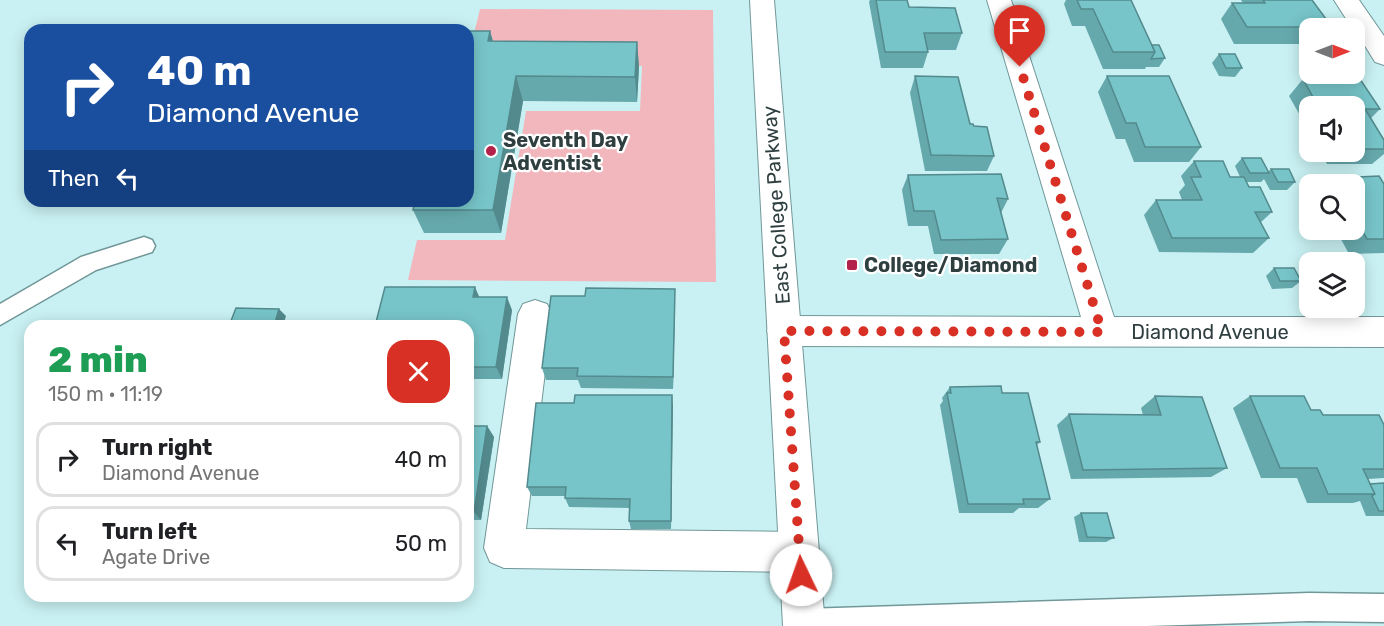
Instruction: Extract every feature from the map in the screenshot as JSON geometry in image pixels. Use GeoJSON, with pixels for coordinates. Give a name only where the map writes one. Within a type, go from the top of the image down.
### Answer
{"type":"FeatureCollection","features":[{"type":"Feature","properties":{"kind":"street","name":"East College Parkway"},"geometry":{"type":"LineString","coordinates":[[762,0],[803,625]]}},
{"type":"Feature","properties":{"kind":"street"},"geometry":{"type":"LineString","coordinates":[[999,0],[1102,332]]}},
{"type":"Feature","properties":{"kind":"street"},"geometry":{"type":"LineString","coordinates":[[1346,0],[1384,56]]}},
{"type":"Feature","properties":{"kind":"street"},"geometry":{"type":"LineString","coordinates":[[535,314],[504,548],[799,552]]}},
{"type":"Feature","properties":{"kind":"street","name":"Diamond Avenue"},"geometry":{"type":"LineString","coordinates":[[784,331],[1384,332]]}},
{"type":"Feature","properties":{"kind":"lane"},"geometry":{"type":"LineString","coordinates":[[0,315],[89,262],[144,246]]}},
{"type":"Feature","properties":{"kind":"lane"},"geometry":{"type":"LineString","coordinates":[[803,625],[1308,607],[1384,608]]}},
{"type":"Feature","properties":{"kind":"shaded area"},"geometry":{"type":"Polygon","coordinates":[[[480,9],[713,10],[716,282],[408,280],[417,240],[505,240],[526,111],[640,111],[642,66],[502,65],[474,56],[474,34],[480,9]]]}},
{"type":"Feature","properties":{"kind":"building"},"geometry":{"type":"Polygon","coordinates":[[[876,0],[907,0],[909,7],[955,8],[962,33],[924,33],[928,52],[885,52],[876,0]]]}},
{"type":"Feature","properties":{"kind":"building"},"geometry":{"type":"Polygon","coordinates":[[[1077,0],[1131,0],[1155,52],[1113,52],[1093,9],[1081,9],[1077,0]]]}},
{"type":"Feature","properties":{"kind":"building"},"geometry":{"type":"Polygon","coordinates":[[[1263,0],[1312,0],[1325,18],[1299,18],[1299,27],[1247,27],[1232,3],[1265,3],[1263,0]]]}},
{"type":"Feature","properties":{"kind":"building"},"geometry":{"type":"Polygon","coordinates":[[[474,31],[490,31],[488,41],[637,42],[635,77],[516,76],[493,210],[413,210],[414,207],[474,207],[474,31]]]}},
{"type":"Feature","properties":{"kind":"building"},"geometry":{"type":"Polygon","coordinates":[[[1152,45],[1159,45],[1165,58],[1151,59],[1155,52],[1152,45]]]}},
{"type":"Feature","properties":{"kind":"building"},"geometry":{"type":"Polygon","coordinates":[[[1219,54],[1235,54],[1242,68],[1226,68],[1219,54]]]}},
{"type":"Feature","properties":{"kind":"building"},"geometry":{"type":"Polygon","coordinates":[[[915,76],[958,77],[970,124],[987,127],[994,156],[931,155],[915,76]]]}},
{"type":"Feature","properties":{"kind":"building"},"geometry":{"type":"Polygon","coordinates":[[[1107,76],[1169,76],[1201,147],[1145,147],[1136,123],[1126,123],[1107,76]]]}},
{"type":"Feature","properties":{"kind":"building"},"geometry":{"type":"Polygon","coordinates":[[[1306,84],[1363,84],[1380,109],[1365,109],[1365,96],[1312,96],[1306,84]]]}},
{"type":"Feature","properties":{"kind":"building"},"geometry":{"type":"Polygon","coordinates":[[[1365,109],[1384,140],[1384,149],[1365,149],[1365,109]]]}},
{"type":"Feature","properties":{"kind":"building"},"geometry":{"type":"Polygon","coordinates":[[[1242,158],[1261,158],[1269,173],[1250,173],[1242,158]]]}},
{"type":"Feature","properties":{"kind":"building"},"geometry":{"type":"Polygon","coordinates":[[[1194,161],[1223,161],[1230,177],[1244,177],[1249,187],[1260,187],[1272,212],[1255,212],[1269,238],[1172,238],[1156,200],[1202,200],[1191,177],[1201,177],[1194,161]]]}},
{"type":"Feature","properties":{"kind":"building"},"geometry":{"type":"Polygon","coordinates":[[[1271,169],[1289,169],[1295,182],[1278,182],[1271,169]]]}},
{"type":"Feature","properties":{"kind":"building"},"geometry":{"type":"Polygon","coordinates":[[[1001,174],[1008,199],[997,198],[1008,239],[941,240],[934,211],[914,211],[908,175],[1001,174]]]}},
{"type":"Feature","properties":{"kind":"building"},"geometry":{"type":"Polygon","coordinates":[[[1379,176],[1384,184],[1384,239],[1367,239],[1365,236],[1365,177],[1379,176]]]}},
{"type":"Feature","properties":{"kind":"building"},"geometry":{"type":"Polygon","coordinates":[[[1274,268],[1294,268],[1299,277],[1299,281],[1280,281],[1274,268]]]}},
{"type":"Feature","properties":{"kind":"building"},"geometry":{"type":"Polygon","coordinates":[[[385,287],[475,287],[473,297],[507,297],[496,367],[474,367],[474,320],[377,320],[385,287]]]}},
{"type":"Feature","properties":{"kind":"building"},"geometry":{"type":"Polygon","coordinates":[[[586,288],[675,289],[673,377],[577,376],[578,368],[542,368],[551,296],[585,296],[586,288]]]}},
{"type":"Feature","properties":{"kind":"building"},"geometry":{"type":"Polygon","coordinates":[[[236,308],[279,309],[276,320],[231,320],[236,308]]]}},
{"type":"Feature","properties":{"kind":"building"},"geometry":{"type":"Polygon","coordinates":[[[1001,386],[1002,393],[1028,393],[1040,442],[1036,442],[1050,499],[1023,499],[1024,504],[968,504],[947,393],[951,393],[950,387],[1001,386]]]}},
{"type":"Feature","properties":{"kind":"building"},"geometry":{"type":"Polygon","coordinates":[[[575,395],[672,395],[671,521],[629,521],[630,499],[565,498],[566,487],[527,487],[536,403],[574,403],[575,395]]]}},
{"type":"Feature","properties":{"kind":"building"},"geometry":{"type":"Polygon","coordinates":[[[1155,396],[1202,397],[1227,468],[1083,470],[1069,414],[1161,415],[1155,396]]]}},
{"type":"Feature","properties":{"kind":"building"},"geometry":{"type":"Polygon","coordinates":[[[1250,396],[1304,396],[1311,410],[1320,410],[1323,415],[1379,415],[1384,425],[1384,469],[1363,469],[1375,494],[1328,494],[1317,468],[1280,468],[1250,396]]]}},
{"type":"Feature","properties":{"kind":"building"},"geometry":{"type":"Polygon","coordinates":[[[474,426],[487,426],[474,512],[474,426]]]}},
{"type":"Feature","properties":{"kind":"building"},"geometry":{"type":"Polygon","coordinates":[[[1384,483],[1384,511],[1379,511],[1372,496],[1375,494],[1370,484],[1384,483]]]}},
{"type":"Feature","properties":{"kind":"building"},"geometry":{"type":"Polygon","coordinates":[[[1081,513],[1107,513],[1114,538],[1087,537],[1081,513]]]}},
{"type":"Feature","properties":{"kind":"place","name":"Seventh Day Adventist"},"geometry":{"type":"Point","coordinates":[491,151]}},
{"type":"Feature","properties":{"kind":"place","name":"College/Diamond"},"geometry":{"type":"Point","coordinates":[852,265]}},
{"type":"Feature","properties":{"kind":"route"},"geometry":{"type":"LineString","coordinates":[[801,575],[784,331],[1102,332],[1020,67]]}}]}
